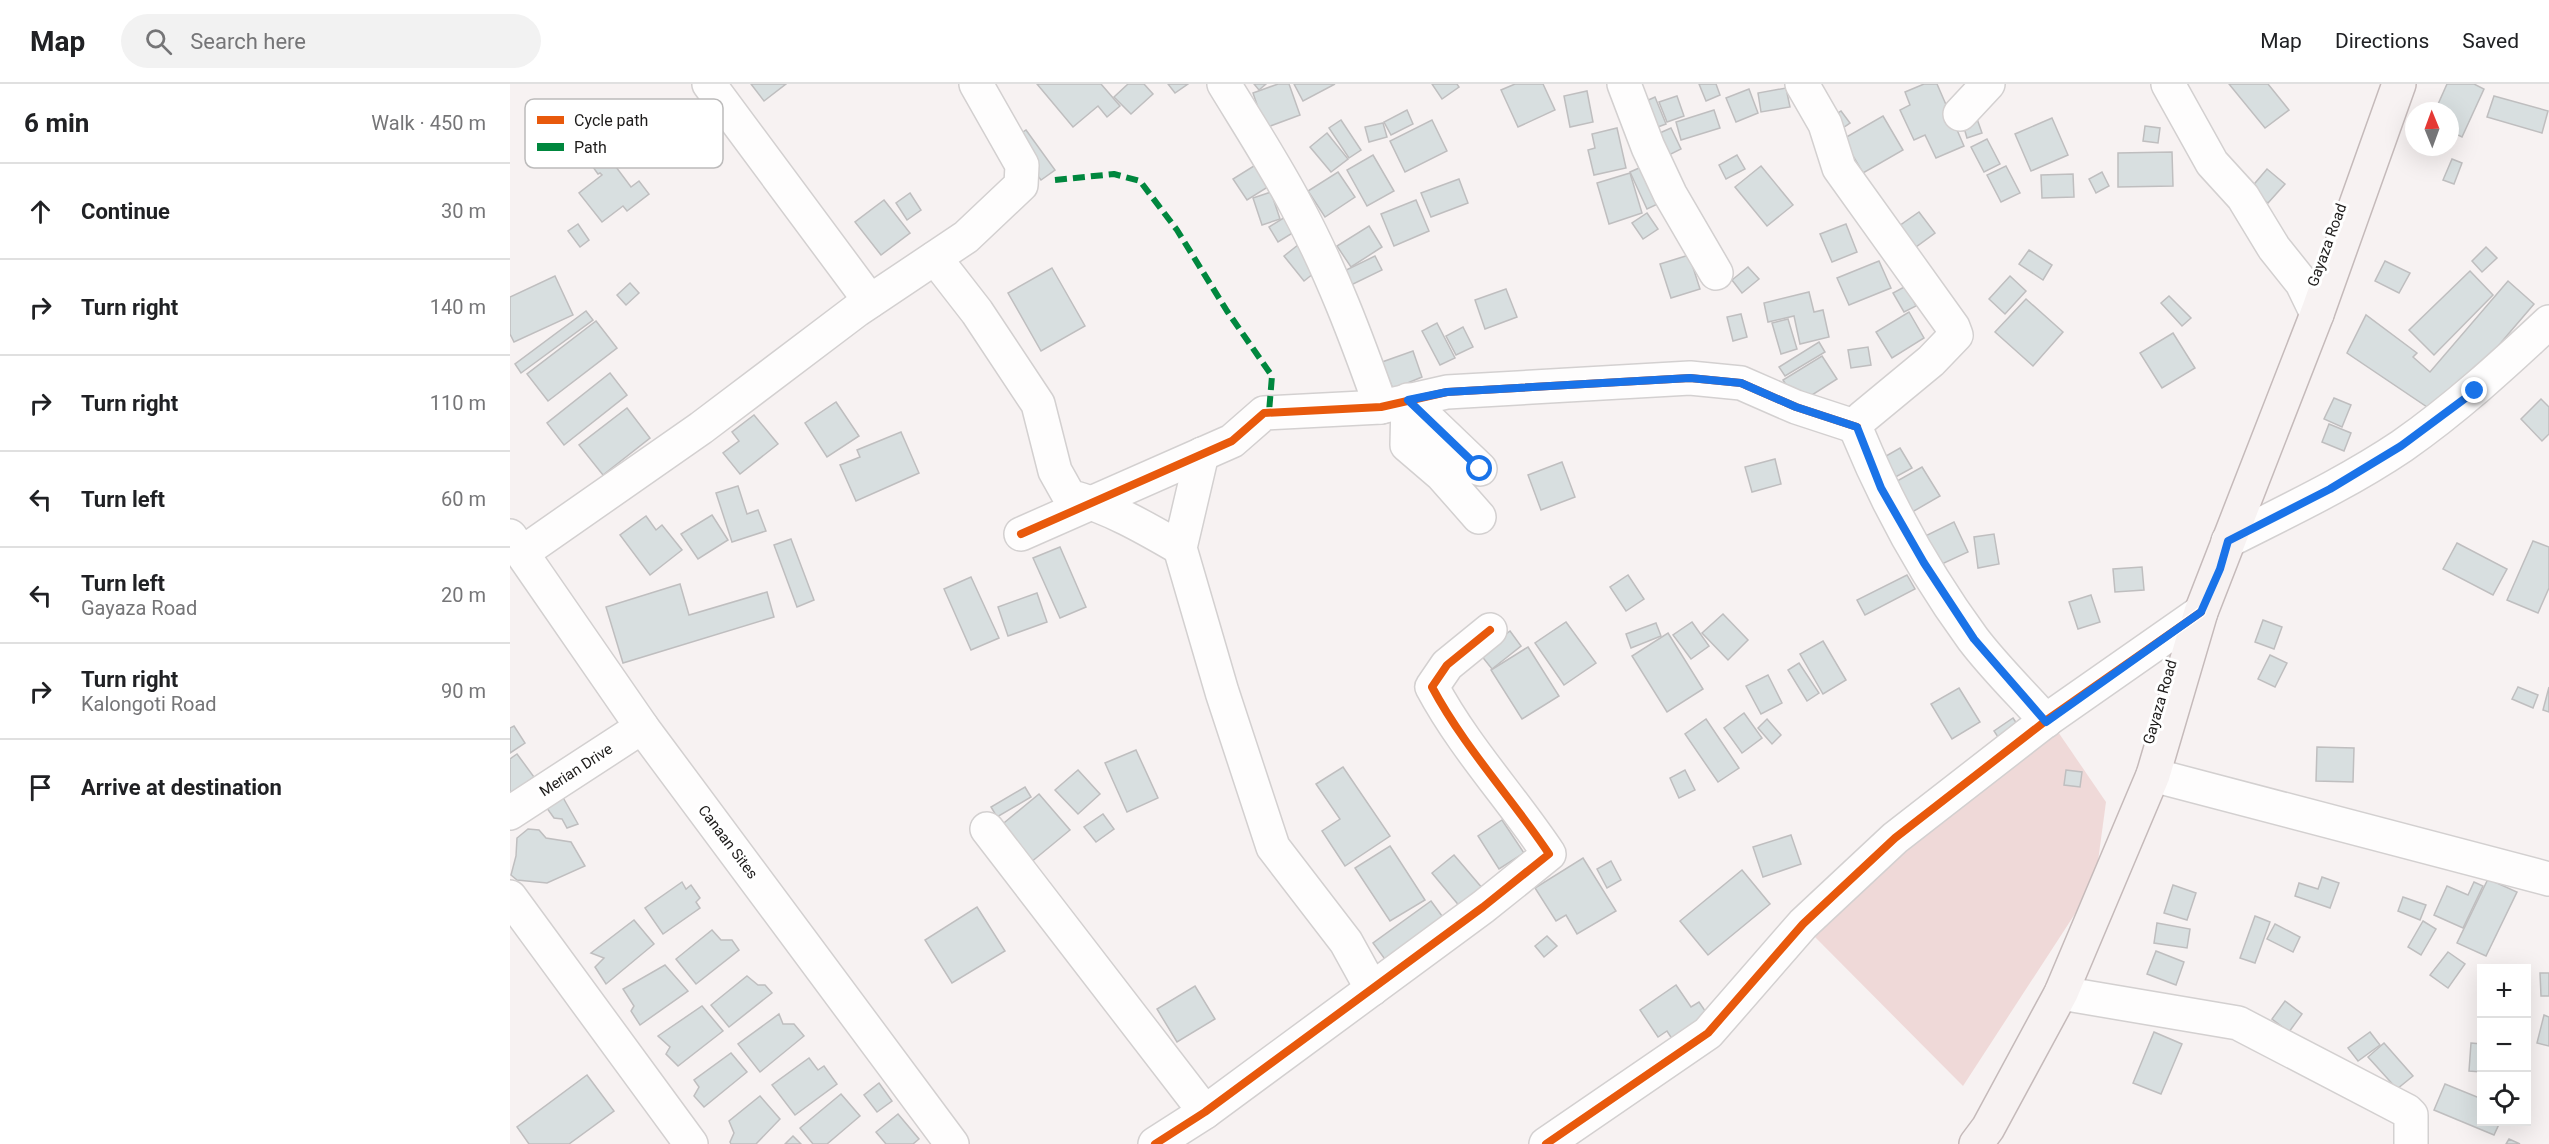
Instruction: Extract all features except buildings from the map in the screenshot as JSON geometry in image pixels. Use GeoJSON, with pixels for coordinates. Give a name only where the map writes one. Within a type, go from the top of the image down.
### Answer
{"type":"FeatureCollection","features":[{"type":"Feature","properties":{"kind":"main road","name":"Gayaza Road"},"geometry":{"type":"LineString","coordinates":[[1976,1144],[1988,1128],[2061,993],[2153,775],[2201,612],[2220,569],[2228,541],[2317,314],[2399,84]]}},
{"type":"Feature","properties":{"kind":"street"},"geometry":{"type":"LineString","coordinates":[[709,84],[720,99]]}},
{"type":"Feature","properties":{"kind":"street"},"geometry":{"type":"LineString","coordinates":[[516,545],[701,428],[870,301],[966,237],[1021,185],[1022,165],[976,84]]}},
{"type":"Feature","properties":{"kind":"street"},"geometry":{"type":"LineString","coordinates":[[1224,84],[1297,207],[1364,357],[1395,404],[1407,445],[1442,475],[1479,517]]}},
{"type":"Feature","properties":{"kind":"street"},"geometry":{"type":"LineString","coordinates":[[1624,84],[1648,147],[1670,194],[1716,273]]}},
{"type":"Feature","properties":{"kind":"street"},"geometry":{"type":"LineString","coordinates":[[1803,84],[1825,124],[1839,168],[1953,327],[1956,335],[1931,361],[1862,418],[1857,427]]}},
{"type":"Feature","properties":{"kind":"street"},"geometry":{"type":"LineString","coordinates":[[1960,114],[1988,84]]}},
{"type":"Feature","properties":{"kind":"street"},"geometry":{"type":"LineString","coordinates":[[2168,84],[2212,163],[2243,197],[2274,248],[2302,283],[2317,314]]}},
{"type":"Feature","properties":{"kind":"street"},"geometry":{"type":"LineString","coordinates":[[723,103],[870,301]]}},
{"type":"Feature","properties":{"kind":"street"},"geometry":{"type":"LineString","coordinates":[[935,258],[977,312],[1038,404],[1055,471],[1069,496],[1092,502],[1145,527],[1180,548]]}},
{"type":"Feature","properties":{"kind":"street"},"geometry":{"type":"LineString","coordinates":[[2228,541],[2330,489],[2401,446],[2475,391],[2549,322]]}},
{"type":"Feature","properties":{"kind":"street"},"geometry":{"type":"LineString","coordinates":[[1021,534],[1232,441],[1264,413],[1395,404],[1447,392],[1690,378],[1741,383],[1796,407],[1857,427]]}},
{"type":"Feature","properties":{"kind":"street"},"geometry":{"type":"LineString","coordinates":[[1395,404],[1480,469]]}},
{"type":"Feature","properties":{"kind":"street"},"geometry":{"type":"LineString","coordinates":[[1857,427],[1881,488],[1924,563],[1974,639],[2046,722]]}},
{"type":"Feature","properties":{"kind":"street"},"geometry":{"type":"LineString","coordinates":[[1202,454],[1180,548],[1222,692],[1273,847],[1346,942],[1372,989]]}},
{"type":"Feature","properties":{"kind":"street","name":"Canaan Sites"},"geometry":{"type":"LineString","coordinates":[[516,545],[642,727],[952,1144]]}},
{"type":"Feature","properties":{"kind":"street"},"geometry":{"type":"LineString","coordinates":[[1546,1144],[1708,1033],[1803,924],[1895,838],[2046,722],[2201,612]]}},
{"type":"Feature","properties":{"kind":"street"},"geometry":{"type":"LineString","coordinates":[[1155,1144],[1205,1112],[1483,907],[1549,854],[1522,813],[1446,713],[1432,687],[1447,665],[1491,630]]}},
{"type":"Feature","properties":{"kind":"street","name":"Merian Drive"},"geometry":{"type":"LineString","coordinates":[[510,813],[642,727]]}},
{"type":"Feature","properties":{"kind":"street"},"geometry":{"type":"LineString","coordinates":[[2153,775],[2549,879]]}},
{"type":"Feature","properties":{"kind":"street"},"geometry":{"type":"LineString","coordinates":[[987,829],[1205,1112]]}},
{"type":"Feature","properties":{"kind":"street"},"geometry":{"type":"LineString","coordinates":[[510,897],[691,1144]]}},
{"type":"Feature","properties":{"kind":"street"},"geometry":{"type":"LineString","coordinates":[[2061,993],[2238,1023],[2407,1111],[2410,1115],[2411,1144]]}},
{"type":"Feature","properties":{"kind":"shaded area"},"geometry":{"type":"Polygon","coordinates":[[[2054,726],[2106,802],[2095,883],[1963,1086],[1809,931],[2054,726]]]}},
{"type":"Feature","properties":{"kind":"marked path"},"geometry":{"type":"LineString","coordinates":[[1055,180],[1114,174],[1140,181],[1177,230],[1227,311],[1272,376],[1269,412]]}},
{"type":"Feature","properties":{"kind":"cycle path"},"geometry":{"type":"LineString","coordinates":[[1021,534],[1232,441],[1264,413],[1381,407],[1447,392],[1690,378],[1741,383],[1796,407],[1857,427]]}},
{"type":"Feature","properties":{"kind":"cycle path"},"geometry":{"type":"LineString","coordinates":[[1546,1144],[1708,1033],[1803,924],[1895,838],[2048,719],[2201,612]]}},
{"type":"Feature","properties":{"kind":"cycle path"},"geometry":{"type":"LineString","coordinates":[[1155,1144],[1205,1112],[1483,907],[1549,854],[1458,730],[1432,687],[1447,665],[1490,630]]}},
{"type":"Feature","properties":{"kind":"route"},"geometry":{"type":"LineString","coordinates":[[1480,469],[1408,400],[1447,392],[1690,378],[1741,383],[1796,407],[1857,427],[1881,488],[1924,563],[1974,639],[2046,722],[2201,612],[2220,569],[2228,541],[2330,489],[2401,446],[2475,391]]}}]}
